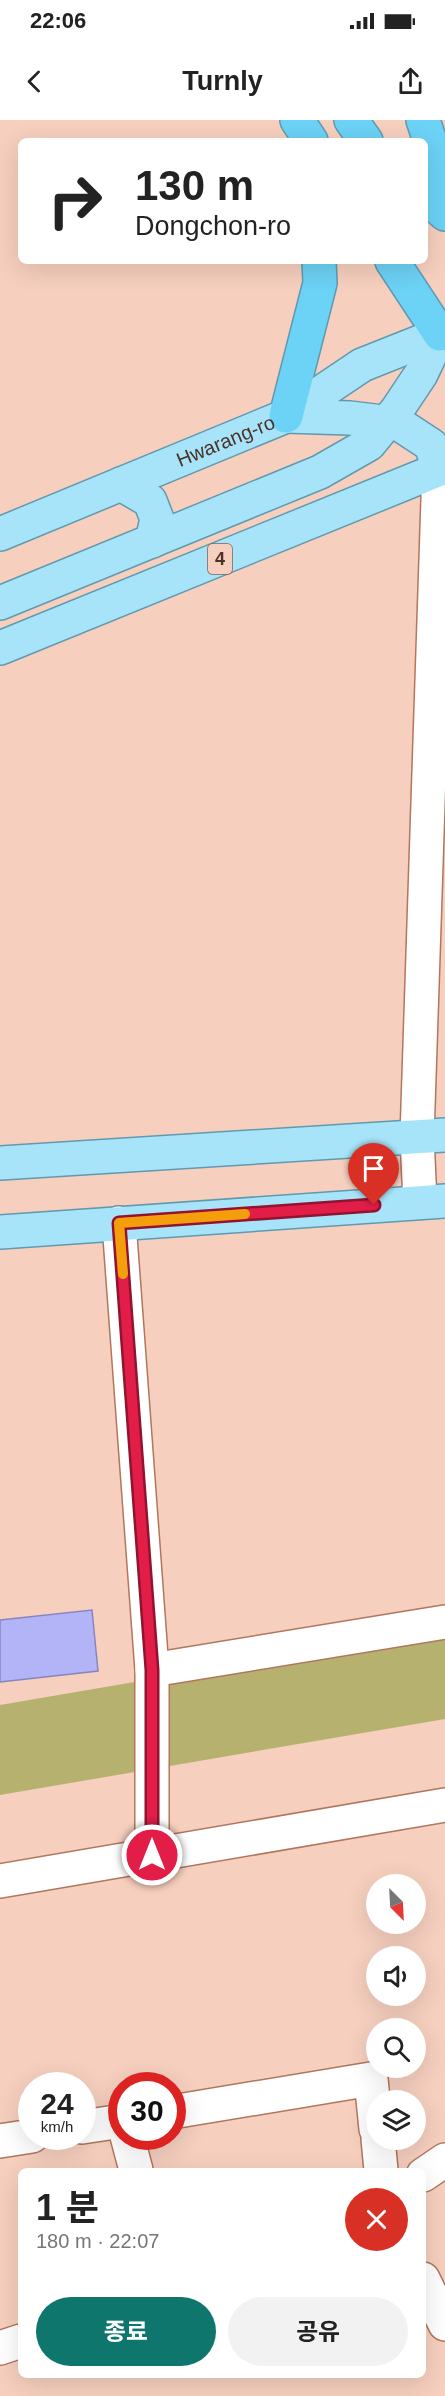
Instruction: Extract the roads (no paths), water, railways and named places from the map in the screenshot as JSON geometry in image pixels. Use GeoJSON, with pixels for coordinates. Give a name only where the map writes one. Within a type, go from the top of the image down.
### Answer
{"type":"FeatureCollection","features":[{"type":"Feature","properties":{"kind":"highway"},"geometry":{"type":"LineString","coordinates":[[297,120],[309,138]]}},
{"type":"Feature","properties":{"kind":"highway"},"geometry":{"type":"LineString","coordinates":[[351,120],[364,138]]}},
{"type":"Feature","properties":{"kind":"highway"},"geometry":{"type":"LineString","coordinates":[[423,120],[445,186]]}},
{"type":"Feature","properties":{"kind":"highway"},"geometry":{"type":"LineString","coordinates":[[428,199],[445,214]]}},
{"type":"Feature","properties":{"kind":"highway"},"geometry":{"type":"LineString","coordinates":[[286,416],[320,284],[319,264]]}},
{"type":"Feature","properties":{"kind":"highway"},"geometry":{"type":"LineString","coordinates":[[394,264],[444,330]]}},
{"type":"Feature","properties":{"kind":"main road","name":"Hwarang-ro"},"geometry":{"type":"LineString","coordinates":[[0,534],[286,416],[362,365],[444,330]]}},
{"type":"Feature","properties":{"kind":"main road"},"geometry":{"type":"LineString","coordinates":[[0,603],[320,472],[369,444],[421,374],[444,330]]}},
{"type":"Feature","properties":{"kind":"main road"},"geometry":{"type":"LineString","coordinates":[[286,416],[350,418],[399,423],[431,445],[442,468]]}},
{"type":"Feature","properties":{"kind":"main road","name":"4"},"geometry":{"type":"LineString","coordinates":[[0,648],[442,468]]}},
{"type":"Feature","properties":{"kind":"main road"},"geometry":{"type":"LineString","coordinates":[[121,484],[150,501],[157,519],[152,541]]}},
{"type":"Feature","properties":{"kind":"main road"},"geometry":{"type":"LineString","coordinates":[[0,1163],[431,1136]]}},
{"type":"Feature","properties":{"kind":"main road"},"geometry":{"type":"LineString","coordinates":[[0,1232],[433,1201]]}},
{"type":"Feature","properties":{"kind":"street"},"geometry":{"type":"LineString","coordinates":[[433,1201],[431,1136],[442,468]]}},
{"type":"Feature","properties":{"kind":"street"},"geometry":{"type":"LineString","coordinates":[[119,1223],[152,1670],[152,1855]]}},
{"type":"Feature","properties":{"kind":"street"},"geometry":{"type":"LineString","coordinates":[[152,1670],[445,1622]]}},
{"type":"Feature","properties":{"kind":"street"},"geometry":{"type":"LineString","coordinates":[[0,1881],[445,1805]]}},
{"type":"Feature","properties":{"kind":"street"},"geometry":{"type":"LineString","coordinates":[[186,2110],[371,2079],[372,2090]]}},
{"type":"Feature","properties":{"kind":"street"},"geometry":{"type":"LineString","coordinates":[[0,2141],[18,2138]]}},
{"type":"Feature","properties":{"kind":"street"},"geometry":{"type":"LineString","coordinates":[[131,2150],[135,2168]]}},
{"type":"Feature","properties":{"kind":"street"},"geometry":{"type":"LineString","coordinates":[[379,2150],[381,2168]]}},
{"type":"Feature","properties":{"kind":"street"},"geometry":{"type":"LineString","coordinates":[[426,2173],[445,2160]]}},
{"type":"Feature","properties":{"kind":"street"},"geometry":{"type":"LineString","coordinates":[[426,2285],[445,2324]]}},
{"type":"Feature","properties":{"kind":"street"},"geometry":{"type":"LineString","coordinates":[[0,2348],[18,2342]]}}]}
